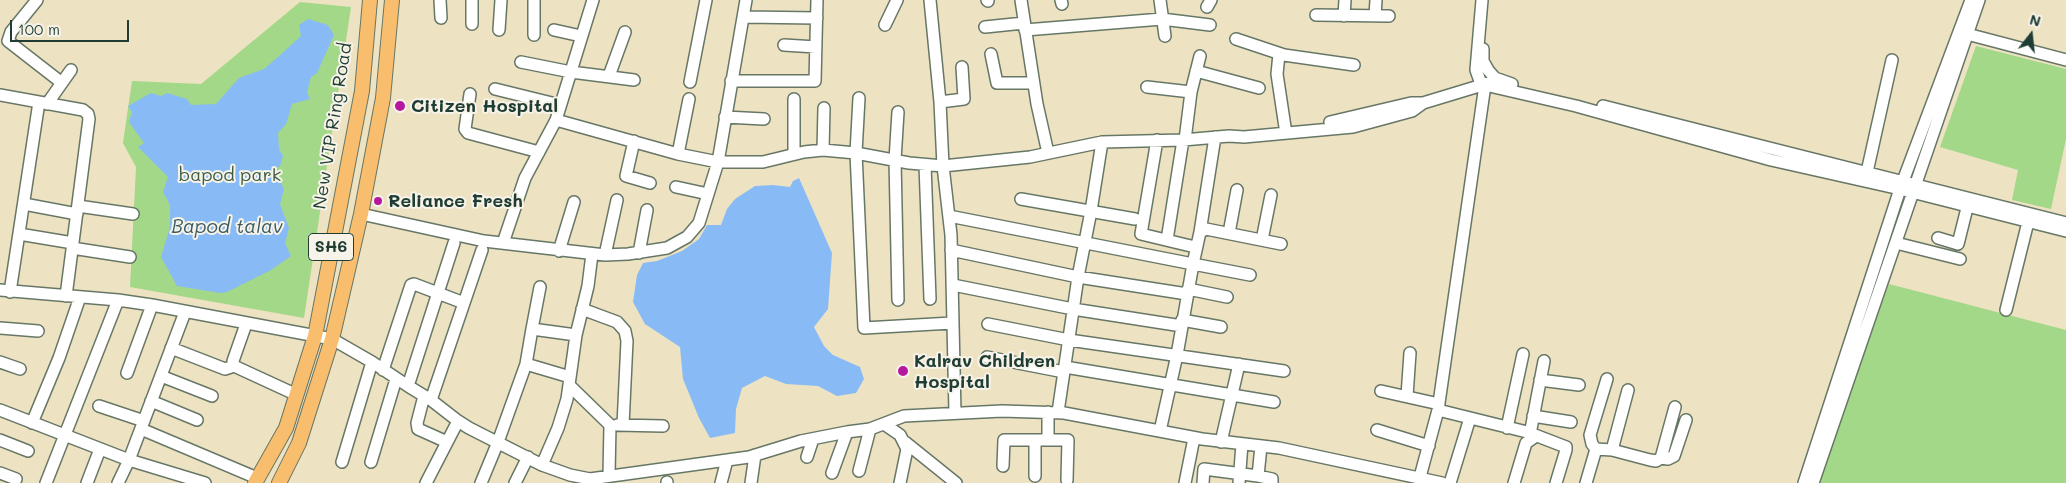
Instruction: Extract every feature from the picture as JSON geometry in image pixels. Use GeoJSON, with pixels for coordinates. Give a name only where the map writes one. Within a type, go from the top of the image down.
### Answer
{"type":"FeatureCollection","features":[{"type":"Feature","properties":{"kind":"main road","name":"New VIP Ring Road"},"geometry":{"type":"LineString","coordinates":[[256,481],[286,428],[316,336],[362,91],[370,0]]}},
{"type":"Feature","properties":{"kind":"main road"},"geometry":{"type":"LineString","coordinates":[[279,483],[299,443],[332,339],[360,214],[383,98],[392,0]]}},
{"type":"Feature","properties":{"kind":"street"},"geometry":{"type":"LineString","coordinates":[[37,0],[11,32],[8,41],[62,83]]}},
{"type":"Feature","properties":{"kind":"street"},"geometry":{"type":"LineString","coordinates":[[440,0],[441,18]]}},
{"type":"Feature","properties":{"kind":"street"},"geometry":{"type":"LineString","coordinates":[[472,0],[472,24]]}},
{"type":"Feature","properties":{"kind":"street"},"geometry":{"type":"LineString","coordinates":[[499,30],[501,0]]}},
{"type":"Feature","properties":{"kind":"street"},"geometry":{"type":"LineString","coordinates":[[534,0],[534,35]]}},
{"type":"Feature","properties":{"kind":"street"},"geometry":{"type":"LineString","coordinates":[[503,243],[525,178],[556,120],[593,0]]}},
{"type":"Feature","properties":{"kind":"street"},"geometry":{"type":"LineString","coordinates":[[690,82],[706,0]]}},
{"type":"Feature","properties":{"kind":"street"},"geometry":{"type":"LineString","coordinates":[[360,214],[503,243],[606,255],[639,253],[667,248],[687,237],[699,223],[718,162],[746,0]]}},
{"type":"Feature","properties":{"kind":"street"},"geometry":{"type":"LineString","coordinates":[[731,81],[815,81],[817,0]]}},
{"type":"Feature","properties":{"kind":"street"},"geometry":{"type":"LineString","coordinates":[[886,25],[898,0]]}},
{"type":"Feature","properties":{"kind":"street"},"geometry":{"type":"LineString","coordinates":[[930,0],[951,250],[954,413]]}},
{"type":"Feature","properties":{"kind":"street"},"geometry":{"type":"LineString","coordinates":[[1021,0],[1033,82],[1048,153]]}},
{"type":"Feature","properties":{"kind":"street"},"geometry":{"type":"LineString","coordinates":[[1160,0],[1165,36]]}},
{"type":"Feature","properties":{"kind":"street"},"geometry":{"type":"LineString","coordinates":[[1344,16],[1345,0]]}},
{"type":"Feature","properties":{"kind":"street"},"geometry":{"type":"LineString","coordinates":[[1375,16],[1376,0]]}},
{"type":"Feature","properties":{"kind":"street"},"geometry":{"type":"LineString","coordinates":[[1482,0],[1476,50],[1476,70],[1480,81],[1485,85],[1915,188],[2042,221],[2066,232]]}},
{"type":"Feature","properties":{"kind":"street"},"geometry":{"type":"LineString","coordinates":[[1488,0],[1482,56],[1488,70],[1498,80],[1755,151]]}},
{"type":"Feature","properties":{"kind":"street"},"geometry":{"type":"LineString","coordinates":[[1804,483],[1901,185],[1971,0]]}},
{"type":"Feature","properties":{"kind":"street"},"geometry":{"type":"LineString","coordinates":[[1813,483],[1979,0]]}},
{"type":"Feature","properties":{"kind":"street"},"geometry":{"type":"LineString","coordinates":[[1316,15],[1389,16]]}},
{"type":"Feature","properties":{"kind":"street"},"geometry":{"type":"LineString","coordinates":[[744,17],[816,18]]}},
{"type":"Feature","properties":{"kind":"street"},"geometry":{"type":"LineString","coordinates":[[984,27],[1162,19],[1210,25]]}},
{"type":"Feature","properties":{"kind":"street"},"geometry":{"type":"LineString","coordinates":[[554,30],[581,36]]}},
{"type":"Feature","properties":{"kind":"street"},"geometry":{"type":"LineString","coordinates":[[609,76],[625,32]]}},
{"type":"Feature","properties":{"kind":"street"},"geometry":{"type":"LineString","coordinates":[[1967,34],[2066,60]]}},
{"type":"Feature","properties":{"kind":"street"},"geometry":{"type":"LineString","coordinates":[[1236,39],[1279,54],[1354,65]]}},
{"type":"Feature","properties":{"kind":"street"},"geometry":{"type":"LineString","coordinates":[[784,45],[816,47]]}},
{"type":"Feature","properties":{"kind":"street"},"geometry":{"type":"LineString","coordinates":[[991,54],[997,83],[1033,82]]}},
{"type":"Feature","properties":{"kind":"street"},"geometry":{"type":"LineString","coordinates":[[1279,54],[1277,74],[1285,127]]}},
{"type":"Feature","properties":{"kind":"street"},"geometry":{"type":"LineString","coordinates":[[1167,240],[1191,92],[1200,56]]}},
{"type":"Feature","properties":{"kind":"street"},"geometry":{"type":"LineString","coordinates":[[1867,172],[1892,60]]}},
{"type":"Feature","properties":{"kind":"street"},"geometry":{"type":"LineString","coordinates":[[520,62],[571,72],[634,80]]}},
{"type":"Feature","properties":{"kind":"street"},"geometry":{"type":"LineString","coordinates":[[940,102],[964,99],[962,67]]}},
{"type":"Feature","properties":{"kind":"street"},"geometry":{"type":"LineString","coordinates":[[71,70],[62,83],[43,103],[19,234],[5,291],[118,300],[332,339],[428,398],[458,422],[542,465],[570,475],[590,479],[607,478],[727,460],[755,455],[813,439],[847,432],[870,430],[904,416],[954,413],[1053,412],[1194,438],[1261,446],[1442,483]]}},
{"type":"Feature","properties":{"kind":"street"},"geometry":{"type":"LineString","coordinates":[[1196,71],[1259,88]]}},
{"type":"Feature","properties":{"kind":"street"},"geometry":{"type":"LineString","coordinates":[[1229,136],[1241,131],[1340,121],[1407,103],[1423,103],[1498,80]]}},
{"type":"Feature","properties":{"kind":"street"},"geometry":{"type":"LineString","coordinates":[[1424,480],[1429,446],[1439,407],[1485,85]]}},
{"type":"Feature","properties":{"kind":"street"},"geometry":{"type":"LineString","coordinates":[[1147,87],[1191,92]]}},
{"type":"Feature","properties":{"kind":"street"},"geometry":{"type":"LineString","coordinates":[[495,89],[560,106]]}},
{"type":"Feature","properties":{"kind":"street"},"geometry":{"type":"LineString","coordinates":[[470,94],[465,129],[468,134],[539,152]]}},
{"type":"Feature","properties":{"kind":"street"},"geometry":{"type":"LineString","coordinates":[[0,95],[83,110],[88,114],[89,119],[66,296]]}},
{"type":"Feature","properties":{"kind":"street"},"geometry":{"type":"LineString","coordinates":[[859,98],[856,153],[864,328],[952,323]]}},
{"type":"Feature","properties":{"kind":"street"},"geometry":{"type":"LineString","coordinates":[[794,99],[794,154]]}},
{"type":"Feature","properties":{"kind":"street"},"geometry":{"type":"LineString","coordinates":[[678,154],[689,100]]}},
{"type":"Feature","properties":{"kind":"street"},"geometry":{"type":"LineString","coordinates":[[556,120],[634,140],[678,154],[718,162],[762,162],[794,154],[823,150],[943,166],[1030,157],[1102,142],[1184,140],[1215,136],[1244,137],[1353,127],[1412,110],[1423,103]]}},
{"type":"Feature","properties":{"kind":"street"},"geometry":{"type":"LineString","coordinates":[[823,150],[824,108]]}},
{"type":"Feature","properties":{"kind":"street"},"geometry":{"type":"LineString","coordinates":[[898,112],[895,160],[898,300]]}},
{"type":"Feature","properties":{"kind":"street"},"geometry":{"type":"LineString","coordinates":[[725,117],[764,119]]}},
{"type":"Feature","properties":{"kind":"street"},"geometry":{"type":"LineString","coordinates":[[1160,431],[1177,355],[1195,247],[1200,232],[1215,136]]}},
{"type":"Feature","properties":{"kind":"street"},"geometry":{"type":"LineString","coordinates":[[634,140],[626,176],[650,183]]}},
{"type":"Feature","properties":{"kind":"street"},"geometry":{"type":"LineString","coordinates":[[1157,140],[1141,234],[1195,247]]}},
{"type":"Feature","properties":{"kind":"street"},"geometry":{"type":"LineString","coordinates":[[1048,440],[1064,369],[1102,142]]}},
{"type":"Feature","properties":{"kind":"street"},"geometry":{"type":"LineString","coordinates":[[1776,156],[1867,172],[1901,185]]}},
{"type":"Feature","properties":{"kind":"street"},"geometry":{"type":"LineString","coordinates":[[925,164],[930,299]]}},
{"type":"Feature","properties":{"kind":"street"},"geometry":{"type":"LineString","coordinates":[[676,187],[708,194]]}},
{"type":"Feature","properties":{"kind":"street"},"geometry":{"type":"LineString","coordinates":[[1229,233],[1238,190]]}},
{"type":"Feature","properties":{"kind":"street"},"geometry":{"type":"LineString","coordinates":[[1262,240],[1271,195]]}},
{"type":"Feature","properties":{"kind":"street"},"geometry":{"type":"LineString","coordinates":[[1022,199],[1135,219]]}},
{"type":"Feature","properties":{"kind":"street"},"geometry":{"type":"LineString","coordinates":[[606,255],[617,200]]}},
{"type":"Feature","properties":{"kind":"street"},"geometry":{"type":"LineString","coordinates":[[559,251],[574,202]]}},
{"type":"Feature","properties":{"kind":"street"},"geometry":{"type":"LineString","coordinates":[[1969,202],[2028,222],[2066,223]]}},
{"type":"Feature","properties":{"kind":"street"},"geometry":{"type":"LineString","coordinates":[[1938,238],[1958,244],[1969,202]]}},
{"type":"Feature","properties":{"kind":"street"},"geometry":{"type":"LineString","coordinates":[[24,204],[132,214]]}},
{"type":"Feature","properties":{"kind":"street"},"geometry":{"type":"LineString","coordinates":[[639,253],[647,210]]}},
{"type":"Feature","properties":{"kind":"street"},"geometry":{"type":"LineString","coordinates":[[949,216],[1250,275]]}},
{"type":"Feature","properties":{"kind":"street"},"geometry":{"type":"LineString","coordinates":[[2006,310],[2028,222]]}},
{"type":"Feature","properties":{"kind":"street"},"geometry":{"type":"LineString","coordinates":[[1200,232],[1206,229],[1281,244]]}},
{"type":"Feature","properties":{"kind":"street"},"geometry":{"type":"LineString","coordinates":[[19,234],[130,257]]}},
{"type":"Feature","properties":{"kind":"street"},"geometry":{"type":"LineString","coordinates":[[408,386],[454,243]]}},
{"type":"Feature","properties":{"kind":"street"},"geometry":{"type":"LineString","coordinates":[[1896,243],[1960,259]]}},
{"type":"Feature","properties":{"kind":"street"},"geometry":{"type":"LineString","coordinates":[[447,442],[418,429],[418,424],[482,250]]}},
{"type":"Feature","properties":{"kind":"street"},"geometry":{"type":"LineString","coordinates":[[951,250],[1078,277],[1227,297]]}},
{"type":"Feature","properties":{"kind":"street"},"geometry":{"type":"LineString","coordinates":[[542,465],[558,428],[567,399],[576,335],[592,254]]}},
{"type":"Feature","properties":{"kind":"street"},"geometry":{"type":"LineString","coordinates":[[383,370],[411,285],[414,284],[464,303]]}},
{"type":"Feature","properties":{"kind":"street"},"geometry":{"type":"LineString","coordinates":[[952,285],[1073,309],[1221,327]]}},
{"type":"Feature","properties":{"kind":"street"},"geometry":{"type":"LineString","coordinates":[[481,483],[526,364],[540,287]]}},
{"type":"Feature","properties":{"kind":"street"},"geometry":{"type":"LineString","coordinates":[[32,423],[59,358],[80,297]]}},
{"type":"Feature","properties":{"kind":"street"},"geometry":{"type":"LineString","coordinates":[[46,483],[118,300]]}},
{"type":"Feature","properties":{"kind":"street"},"geometry":{"type":"LineString","coordinates":[[127,373],[152,305]]}},
{"type":"Feature","properties":{"kind":"street"},"geometry":{"type":"LineString","coordinates":[[582,309],[616,322],[625,331],[627,341],[623,425]]}},
{"type":"Feature","properties":{"kind":"street"},"geometry":{"type":"LineString","coordinates":[[118,483],[129,460],[185,312]]}},
{"type":"Feature","properties":{"kind":"street"},"geometry":{"type":"LineString","coordinates":[[234,366],[233,361],[246,324]]}},
{"type":"Feature","properties":{"kind":"street"},"geometry":{"type":"LineString","coordinates":[[988,324],[1069,340],[1284,371]]}},
{"type":"Feature","properties":{"kind":"street"},"geometry":{"type":"LineString","coordinates":[[0,328],[38,331]]}},
{"type":"Feature","properties":{"kind":"street"},"geometry":{"type":"LineString","coordinates":[[532,329],[576,335]]}},
{"type":"Feature","properties":{"kind":"street"},"geometry":{"type":"LineString","coordinates":[[172,348],[225,369],[234,366],[297,395]]}},
{"type":"Feature","properties":{"kind":"street"},"geometry":{"type":"LineString","coordinates":[[1406,396],[1410,352]]}},
{"type":"Feature","properties":{"kind":"street"},"geometry":{"type":"LineString","coordinates":[[1507,428],[1522,354]]}},
{"type":"Feature","properties":{"kind":"street"},"geometry":{"type":"LineString","coordinates":[[987,357],[1274,402]]}},
{"type":"Feature","properties":{"kind":"street"},"geometry":{"type":"LineString","coordinates":[[1514,483],[1526,443],[1532,434],[1533,416],[1544,361]]}},
{"type":"Feature","properties":{"kind":"street"},"geometry":{"type":"LineString","coordinates":[[0,362],[20,369]]}},
{"type":"Feature","properties":{"kind":"street"},"geometry":{"type":"LineString","coordinates":[[342,462],[372,362]]}},
{"type":"Feature","properties":{"kind":"street"},"geometry":{"type":"LineString","coordinates":[[526,364],[570,381],[610,425],[607,478]]}},
{"type":"Feature","properties":{"kind":"street"},"geometry":{"type":"LineString","coordinates":[[1221,442],[1239,364]]}},
{"type":"Feature","properties":{"kind":"street"},"geometry":{"type":"LineString","coordinates":[[161,376],[212,396]]}},
{"type":"Feature","properties":{"kind":"street"},"geometry":{"type":"LineString","coordinates":[[1607,378],[1590,436],[1592,444],[1596,448],[1656,461],[1661,458],[1668,459],[1674,456],[1686,420]]}},
{"type":"Feature","properties":{"kind":"street"},"geometry":{"type":"LineString","coordinates":[[371,462],[396,379]]}},
{"type":"Feature","properties":{"kind":"street"},"geometry":{"type":"LineString","coordinates":[[1540,380],[1579,385]]}},
{"type":"Feature","properties":{"kind":"street"},"geometry":{"type":"LineString","coordinates":[[1612,450],[1628,390]]}},
{"type":"Feature","properties":{"kind":"street"},"geometry":{"type":"LineString","coordinates":[[1381,391],[1406,396],[1470,418],[1532,434],[1564,446],[1566,448],[1556,483]]}},
{"type":"Feature","properties":{"kind":"street"},"geometry":{"type":"LineString","coordinates":[[151,401],[197,420]]}},
{"type":"Feature","properties":{"kind":"street"},"geometry":{"type":"LineString","coordinates":[[99,406],[256,481]]}},
{"type":"Feature","properties":{"kind":"street"},"geometry":{"type":"LineString","coordinates":[[1661,458],[1676,407]]}},
{"type":"Feature","properties":{"kind":"street"},"geometry":{"type":"LineString","coordinates":[[1,412],[129,460],[205,483]]}},
{"type":"Feature","properties":{"kind":"street"},"geometry":{"type":"LineString","coordinates":[[1533,416],[1572,422]]}},
{"type":"Feature","properties":{"kind":"street"},"geometry":{"type":"LineString","coordinates":[[1450,483],[1470,418]]}},
{"type":"Feature","properties":{"kind":"street"},"geometry":{"type":"LineString","coordinates":[[426,483],[458,422]]}},
{"type":"Feature","properties":{"kind":"street"},"geometry":{"type":"LineString","coordinates":[[884,424],[900,435],[905,442],[955,483]]}},
{"type":"Feature","properties":{"kind":"street"},"geometry":{"type":"LineString","coordinates":[[610,425],[663,426]]}},
{"type":"Feature","properties":{"kind":"street"},"geometry":{"type":"LineString","coordinates":[[859,471],[870,430]]}},
{"type":"Feature","properties":{"kind":"street"},"geometry":{"type":"LineString","coordinates":[[1377,430],[1429,446]]}},
{"type":"Feature","properties":{"kind":"street"},"geometry":{"type":"LineString","coordinates":[[832,473],[847,432]]}},
{"type":"Feature","properties":{"kind":"street"},"geometry":{"type":"LineString","coordinates":[[1185,483],[1194,438]]}},
{"type":"Feature","properties":{"kind":"street"},"geometry":{"type":"LineString","coordinates":[[807,457],[813,439]]}},
{"type":"Feature","properties":{"kind":"street"},"geometry":{"type":"LineString","coordinates":[[0,440],[28,451]]}},
{"type":"Feature","properties":{"kind":"street"},"geometry":{"type":"LineString","coordinates":[[1003,466],[1004,440],[1068,440],[1067,480]]}},
{"type":"Feature","properties":{"kind":"street"},"geometry":{"type":"LineString","coordinates":[[1035,476],[1036,440]]}},
{"type":"Feature","properties":{"kind":"street"},"geometry":{"type":"LineString","coordinates":[[900,483],[907,449],[905,442]]}},
{"type":"Feature","properties":{"kind":"street"},"geometry":{"type":"LineString","coordinates":[[1239,479],[1242,444]]}},
{"type":"Feature","properties":{"kind":"street"},"geometry":{"type":"LineString","coordinates":[[1258,476],[1261,446]]}},
{"type":"Feature","properties":{"kind":"street"},"geometry":{"type":"LineString","coordinates":[[1586,483],[1596,448]]}},
{"type":"Feature","properties":{"kind":"street"},"geometry":{"type":"LineString","coordinates":[[87,483],[100,449]]}},
{"type":"Feature","properties":{"kind":"street"},"geometry":{"type":"LineString","coordinates":[[751,483],[755,455]]}},
{"type":"Feature","properties":{"kind":"street"},"geometry":{"type":"LineString","coordinates":[[515,483],[528,457]]}},
{"type":"Feature","properties":{"kind":"street"},"geometry":{"type":"LineString","coordinates":[[721,483],[727,460]]}},
{"type":"Feature","properties":{"kind":"street"},"geometry":{"type":"LineString","coordinates":[[1203,483],[1204,469],[1239,479],[1258,476],[1272,479],[1272,483]]}},
{"type":"Feature","properties":{"kind":"street"},"geometry":{"type":"LineString","coordinates":[[0,473],[16,479]]}},
{"type":"Feature","properties":{"kind":"green space","name":"bapod park"},"geometry":{"type":"Polygon","coordinates":[[[300,2],[351,7],[304,318],[130,287],[136,167],[123,143],[132,81],[201,84],[300,2]]]}},
{"type":"Feature","properties":{"kind":"green space"},"geometry":{"type":"Polygon","coordinates":[[[1976,46],[2066,69],[2066,139],[2051,209],[2012,200],[2018,170],[1940,147],[1976,46]]]}},
{"type":"Feature","properties":{"kind":"green space"},"geometry":{"type":"Polygon","coordinates":[[[1889,284],[2066,330],[2066,483],[1816,483],[1889,284]]]}},
{"type":"Feature","properties":{"kind":"water","name":"Bapod talav"},"geometry":{"type":"Polygon","coordinates":[[[308,19],[328,25],[334,35],[317,73],[311,77],[307,92],[310,99],[292,104],[286,124],[278,133],[279,149],[283,156],[280,166],[274,170],[284,189],[280,204],[289,228],[285,243],[291,256],[271,270],[227,292],[220,293],[177,286],[161,257],[170,227],[170,205],[163,192],[168,177],[138,147],[144,143],[129,122],[132,112],[128,106],[151,93],[161,96],[167,93],[187,99],[191,105],[216,104],[239,78],[264,69],[301,36],[299,25],[308,19]]]}},
{"type":"Feature","properties":{"kind":"water"},"geometry":{"type":"Polygon","coordinates":[[[799,178],[832,253],[828,309],[814,327],[824,346],[833,355],[860,367],[864,379],[856,393],[837,396],[818,386],[786,384],[765,376],[742,388],[736,409],[735,433],[710,438],[699,418],[683,379],[680,347],[645,324],[633,302],[637,275],[643,263],[657,261],[682,251],[699,239],[707,225],[721,225],[727,209],[735,199],[755,186],[773,185],[790,187],[793,181],[799,178]]]}},
{"type":"Feature","properties":{"kind":"place","name":"Citizen Hospital"},"geometry":{"type":"Point","coordinates":[400,106]}},
{"type":"Feature","properties":{"kind":"place","name":"Reliance Fresh"},"geometry":{"type":"Point","coordinates":[378,201]}},
{"type":"Feature","properties":{"kind":"place","name":"Kalrav Children Hospital"},"geometry":{"type":"Point","coordinates":[903,371]}}]}
